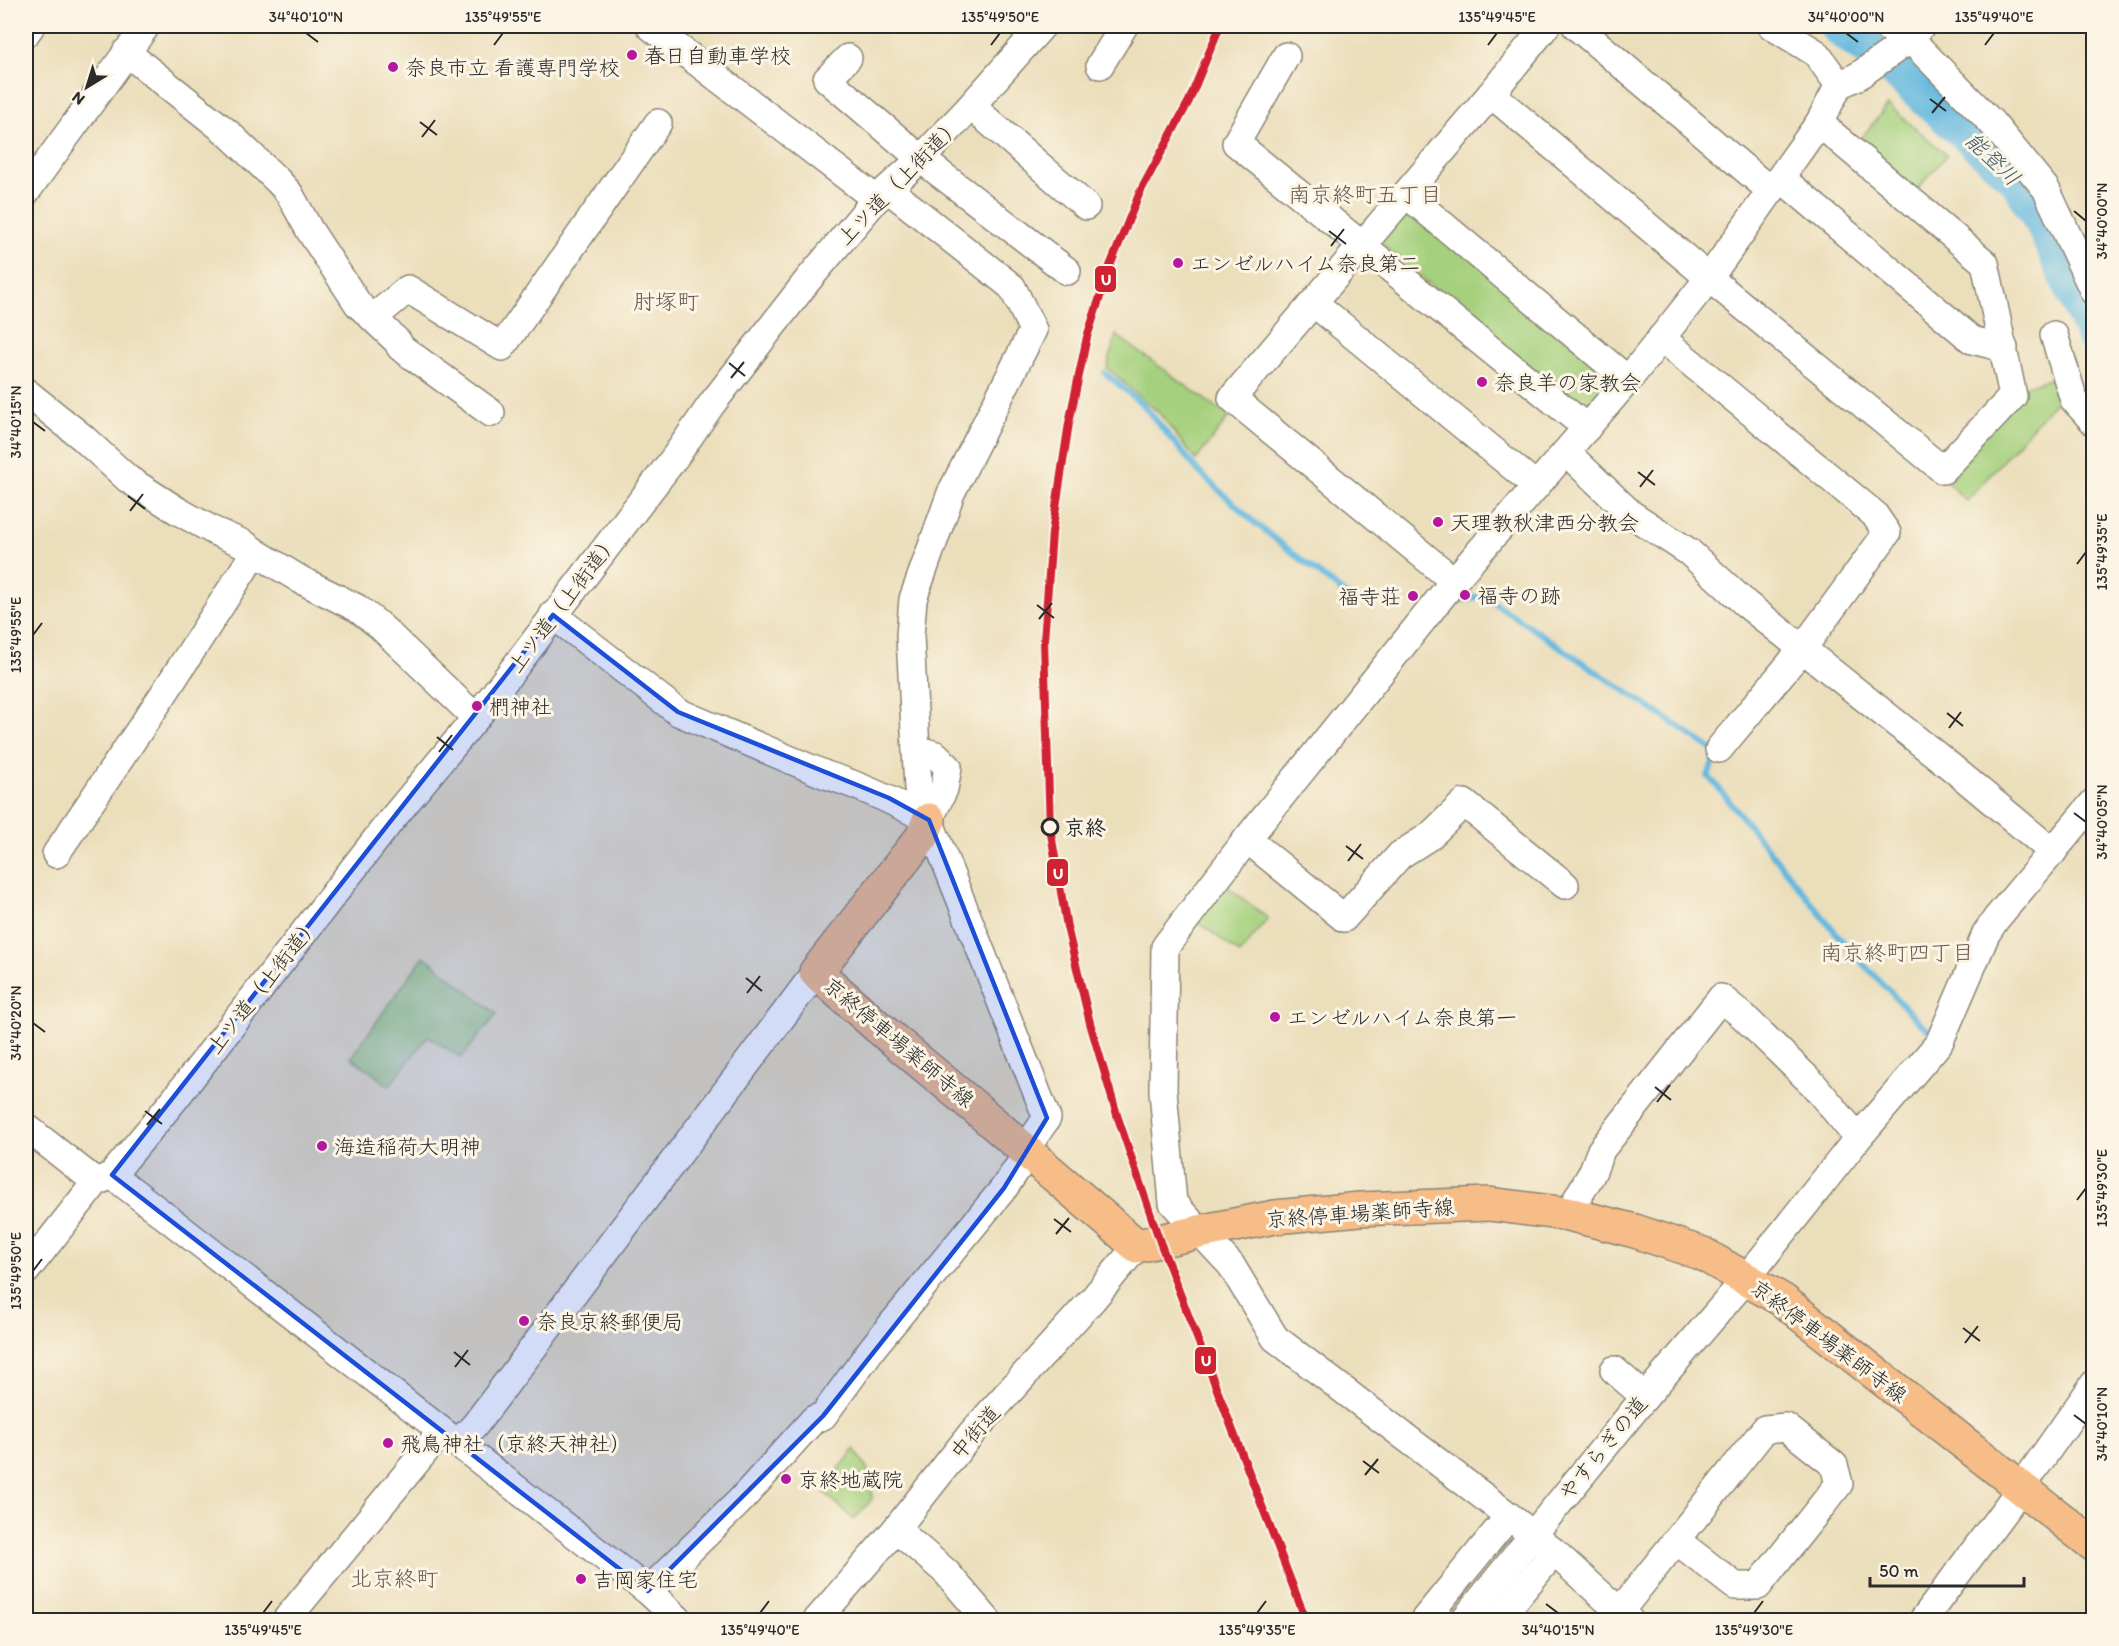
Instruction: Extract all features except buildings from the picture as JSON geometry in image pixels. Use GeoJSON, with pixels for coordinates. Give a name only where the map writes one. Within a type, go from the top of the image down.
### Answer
{"type":"FeatureCollection","features":[{"type":"Feature","properties":{"kind":"main road","name":"京終停車場薬師寺線"},"geometry":{"type":"LineString","coordinates":[[929,820],[922,837],[816,972],[1137,1246],[1275,1217],[1360,1209],[1489,1204],[1568,1214],[1635,1231],[1703,1254],[1782,1300],[2094,1545]]}},
{"type":"Feature","properties":{"kind":"street"},"geometry":{"type":"LineString","coordinates":[[26,33],[31,26]]}},
{"type":"Feature","properties":{"kind":"street"},"geometry":{"type":"LineString","coordinates":[[26,192],[146,26]]}},
{"type":"Feature","properties":{"kind":"street"},"geometry":{"type":"LineString","coordinates":[[648,1591],[739,1502],[814,1419],[823,1416],[874,1346],[1004,1188],[1047,1118],[918,788],[910,636],[913,599],[951,493],[1033,330],[1012,287],[650,26]]}},
{"type":"Feature","properties":{"kind":"street","name":"上ツ道（上街道）"},"geometry":{"type":"LineString","coordinates":[[26,1271],[225,1036],[388,824],[476,718],[780,315],[882,194],[921,159],[1042,26]]}},
{"type":"Feature","properties":{"kind":"street"},"geometry":{"type":"LineString","coordinates":[[1100,65],[1124,26]]}},
{"type":"Feature","properties":{"kind":"street"},"geometry":{"type":"LineString","coordinates":[[1454,581],[1232,398],[1491,94],[1546,26]]}},
{"type":"Feature","properties":{"kind":"street"},"geometry":{"type":"LineString","coordinates":[[1576,26],[1972,340],[2004,348]]}},
{"type":"Feature","properties":{"kind":"street"},"geometry":{"type":"LineString","coordinates":[[1772,26],[1816,53],[1849,81]]}},
{"type":"Feature","properties":{"kind":"street"},"geometry":{"type":"LineString","coordinates":[[1677,1541],[1735,1586],[1758,1586],[1839,1484],[1834,1465],[1786,1427],[1765,1429],[1677,1541],[1625,1616],[1534,1535],[1275,1338],[1231,1265],[1173,1203],[1163,1091],[1165,947],[1247,839],[1454,581],[1628,380],[1709,278],[1849,81],[1904,34],[1992,123],[2046,189],[2094,292]]}},
{"type":"Feature","properties":{"kind":"street"},"geometry":{"type":"LineString","coordinates":[[126,52],[229,134],[278,181],[289,194],[358,304],[404,351],[491,413]]}},
{"type":"Feature","properties":{"kind":"street"},"geometry":{"type":"LineString","coordinates":[[1286,56],[1236,143],[1587,428]]}},
{"type":"Feature","properties":{"kind":"street"},"geometry":{"type":"LineString","coordinates":[[848,58],[827,79],[921,159],[1067,271]]}},
{"type":"Feature","properties":{"kind":"street"},"geometry":{"type":"LineString","coordinates":[[1491,94],[1709,278],[1943,470],[2013,396],[1985,263],[1818,123]]}},
{"type":"Feature","properties":{"kind":"street"},"geometry":{"type":"LineString","coordinates":[[971,106],[1086,206]]}},
{"type":"Feature","properties":{"kind":"street"},"geometry":{"type":"LineString","coordinates":[[373,318],[408,289],[507,354],[658,123]]}},
{"type":"Feature","properties":{"kind":"street"},"geometry":{"type":"LineString","coordinates":[[1406,194],[1628,380]]}},
{"type":"Feature","properties":{"kind":"street"},"geometry":{"type":"LineString","coordinates":[[1314,303],[1535,485]]}},
{"type":"Feature","properties":{"kind":"street"},"geometry":{"type":"LineString","coordinates":[[2054,335],[2074,400],[2094,422]]}},
{"type":"Feature","properties":{"kind":"street"},"geometry":{"type":"LineString","coordinates":[[1661,338],[1874,514],[1887,533],[1803,648],[1719,749]]}},
{"type":"Feature","properties":{"kind":"street"},"geometry":{"type":"LineString","coordinates":[[26,392],[82,437],[128,479],[178,511],[244,544],[312,586],[357,608],[476,718]]}},
{"type":"Feature","properties":{"kind":"street"},"geometry":{"type":"LineString","coordinates":[[1566,452],[1631,514],[1689,552],[1746,604],[2053,852]]}},
{"type":"Feature","properties":{"kind":"street"},"geometry":{"type":"LineString","coordinates":[[56,854],[163,695],[255,552]]}},
{"type":"Feature","properties":{"kind":"street"},"geometry":{"type":"LineString","coordinates":[[553,615],[678,712],[826,775],[889,798],[929,820]]}},
{"type":"Feature","properties":{"kind":"street","name":"やすらぎの道"},"geometry":{"type":"LineString","coordinates":[[1464,1620],[1645,1397],[1746,1279],[1858,1138],[1939,1043],[1986,934],[1995,919],[2094,802]]}},
{"type":"Feature","properties":{"kind":"street"},"geometry":{"type":"LineString","coordinates":[[1247,839],[1344,918],[1400,855],[1430,836],[1464,803],[1565,885]]}},
{"type":"Feature","properties":{"kind":"street"},"geometry":{"type":"LineString","coordinates":[[286,1620],[449,1438],[475,1425],[816,972]]}},
{"type":"Feature","properties":{"kind":"street"},"geometry":{"type":"LineString","coordinates":[[1568,1214],[1592,1173],[1600,1150],[1720,998],[1743,1016],[1813,1084],[1858,1138]]}},
{"type":"Feature","properties":{"kind":"street"},"geometry":{"type":"LineString","coordinates":[[26,1127],[104,1178],[449,1438],[648,1591],[679,1620]]}},
{"type":"Feature","properties":{"kind":"street","name":"中街道"},"geometry":{"type":"LineString","coordinates":[[818,1620],[896,1529],[971,1434],[1062,1335],[1137,1246]]}},
{"type":"Feature","properties":{"kind":"street"},"geometry":{"type":"LineString","coordinates":[[1614,1370],[1645,1397]]}},
{"type":"Feature","properties":{"kind":"street"},"geometry":{"type":"LineString","coordinates":[[1923,1620],[2021,1488],[2094,1384]]}},
{"type":"Feature","properties":{"kind":"street"},"geometry":{"type":"LineString","coordinates":[[1424,1620],[1509,1516]]}},
{"type":"Feature","properties":{"kind":"street"},"geometry":{"type":"LineString","coordinates":[[896,1529],[946,1572],[987,1620]]}},
{"type":"Feature","properties":{"kind":"street"},"geometry":{"type":"LineString","coordinates":[[1498,1620],[1554,1552]]}},
{"type":"Feature","properties":{"kind":"highlighted area"},"geometry":{"type":"Polygon","coordinates":[[[553,615],[678,712],[889,798],[929,820],[1047,1118],[1004,1188],[823,1416],[648,1591],[112,1175],[553,615]]]}},
{"type":"Feature","properties":{"kind":"green space"},"geometry":{"type":"Polygon","coordinates":[[[1888,105],[1947,155],[1916,191],[1858,142],[1888,105]]]}},
{"type":"Feature","properties":{"kind":"green space"},"geometry":{"type":"Polygon","coordinates":[[[1409,205],[1613,375],[1583,411],[1378,241],[1409,205]]]}},
{"type":"Feature","properties":{"kind":"green space"},"geometry":{"type":"Polygon","coordinates":[[[1116,335],[1229,417],[1196,460],[1160,414],[1107,368],[1116,335]]]}},
{"type":"Feature","properties":{"kind":"green space"},"geometry":{"type":"Polygon","coordinates":[[[2061,376],[2066,389],[1967,501],[1947,483],[2020,387],[2061,376]]]}},
{"type":"Feature","properties":{"kind":"green space"},"geometry":{"type":"Polygon","coordinates":[[[1220,881],[1268,918],[1240,954],[1192,917],[1220,881]]]}},
{"type":"Feature","properties":{"kind":"green space"},"geometry":{"type":"Polygon","coordinates":[[[424,956],[497,1014],[461,1058],[428,1036],[389,1086],[351,1057],[424,956]]]}},
{"type":"Feature","properties":{"kind":"green space"},"geometry":{"type":"Polygon","coordinates":[[[855,1449],[872,1478],[872,1499],[854,1520],[822,1490],[855,1449]]]}},
{"type":"Feature","properties":{"kind":"waterway","name":"能登川"},"geometry":{"type":"LineString","coordinates":[[1838,26],[1897,71],[2019,180],[2044,224],[2094,334]]}},
{"type":"Feature","properties":{"kind":"waterway"},"geometry":{"type":"LineString","coordinates":[[1105,373],[1143,405],[1199,472],[1255,523],[1355,602]]}},
{"type":"Feature","properties":{"kind":"waterway"},"geometry":{"type":"LineString","coordinates":[[1451,605],[1455,601],[1484,596],[1716,752],[1708,777],[1849,949],[1921,1024],[1935,1035]]}},
{"type":"Feature","properties":{"kind":"transit line","name":"U"},"geometry":{"type":"LineString","coordinates":[[1220,26],[1189,101],[1140,192],[1110,266],[1087,337],[1069,423],[1052,533],[1044,641],[1050,828],[1067,927],[1090,1023],[1117,1115],[1160,1242],[1306,1620]]}},
{"type":"Feature","properties":{"kind":"place","name":"春日自動車学校"},"geometry":{"type":"Point","coordinates":[632,55]}},
{"type":"Feature","properties":{"kind":"place","name":"奈良市立 看護専門学校"},"geometry":{"type":"Point","coordinates":[393,67]}},
{"type":"Feature","properties":{"kind":"place","name":"エンゼルハイム奈良第二"},"geometry":{"type":"Point","coordinates":[1178,263]}},
{"type":"Feature","properties":{"kind":"place","name":"奈良羊の家教会"},"geometry":{"type":"Point","coordinates":[1482,382]}},
{"type":"Feature","properties":{"kind":"place","name":"天理教秋津西分教会"},"geometry":{"type":"Point","coordinates":[1438,522]}},
{"type":"Feature","properties":{"kind":"place","name":"福寺の跡"},"geometry":{"type":"Point","coordinates":[1465,595]}},
{"type":"Feature","properties":{"kind":"place","name":"福寺荘"},"geometry":{"type":"Point","coordinates":[1413,596]}},
{"type":"Feature","properties":{"kind":"place","name":"椚神社"},"geometry":{"type":"Point","coordinates":[477,706]}},
{"type":"Feature","properties":{"kind":"place","name":"京終"},"geometry":{"type":"Point","coordinates":[1050,827]}},
{"type":"Feature","properties":{"kind":"place","name":"エンゼルハイム奈良第一"},"geometry":{"type":"Point","coordinates":[1275,1017]}},
{"type":"Feature","properties":{"kind":"place","name":"海造稲荷大明神"},"geometry":{"type":"Point","coordinates":[322,1146]}},
{"type":"Feature","properties":{"kind":"place","name":"奈良京終郵便局"},"geometry":{"type":"Point","coordinates":[524,1321]}},
{"type":"Feature","properties":{"kind":"place","name":"飛鳥神社（京終天神社）"},"geometry":{"type":"Point","coordinates":[388,1443]}},
{"type":"Feature","properties":{"kind":"place","name":"京終地蔵院"},"geometry":{"type":"Point","coordinates":[786,1479]}},
{"type":"Feature","properties":{"kind":"place","name":"吉岡家住宅"},"geometry":{"type":"Point","coordinates":[581,1579]}},
{"type":"Feature","properties":{"kind":"district","name":"南京終町五丁目"},"geometry":{"type":"Point","coordinates":[1365,194]}},
{"type":"Feature","properties":{"kind":"district","name":"肘塚町"},"geometry":{"type":"Point","coordinates":[666,301]}},
{"type":"Feature","properties":{"kind":"district","name":"南京終町四丁目"},"geometry":{"type":"Point","coordinates":[1897,952]}},
{"type":"Feature","properties":{"kind":"district","name":"北京終町"},"geometry":{"type":"Point","coordinates":[394,1578]}}]}
